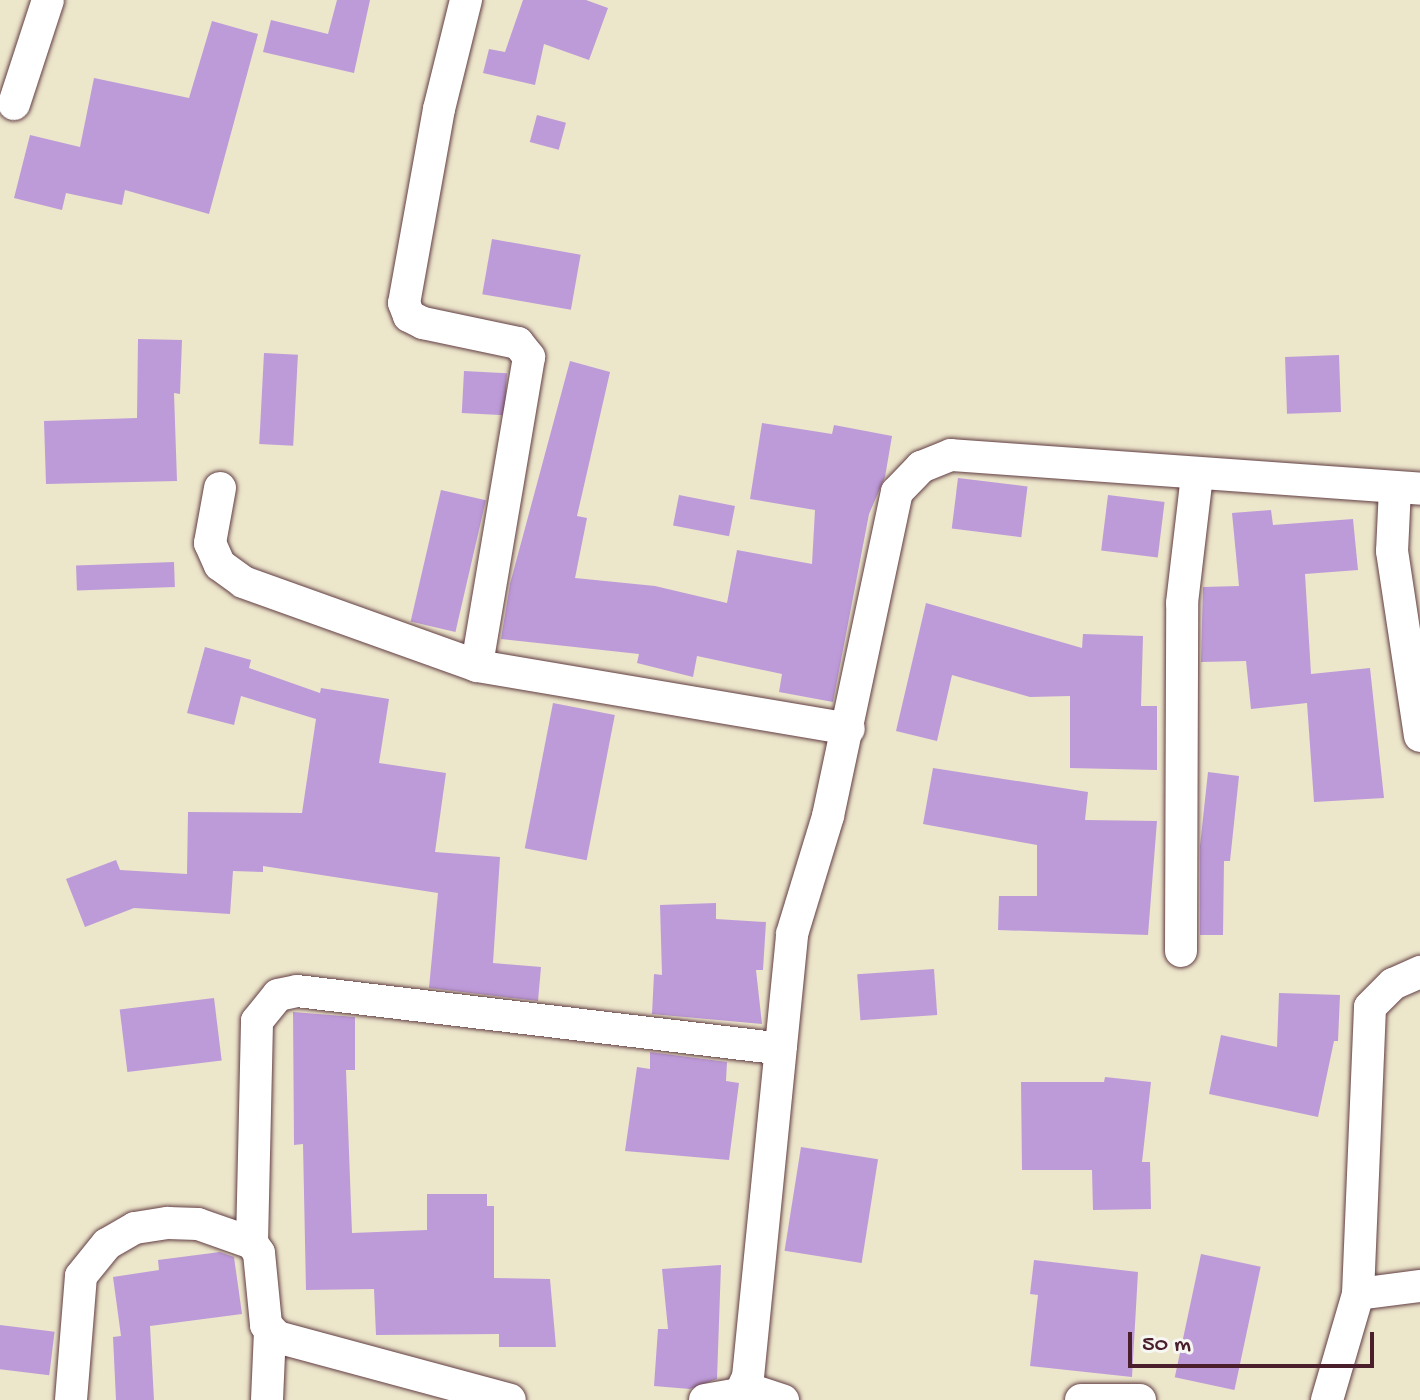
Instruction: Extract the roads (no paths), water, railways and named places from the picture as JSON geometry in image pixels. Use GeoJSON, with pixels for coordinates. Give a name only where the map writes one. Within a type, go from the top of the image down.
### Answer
{"type":"FeatureCollection","features":[{"type":"Feature","properties":{"kind":"street"},"geometry":{"type":"LineString","coordinates":[[14,104],[48,0]]}},
{"type":"Feature","properties":{"kind":"street"},"geometry":{"type":"LineString","coordinates":[[466,0],[439,109],[404,303],[409,316],[423,323],[518,343],[529,357],[477,666]]}},
{"type":"Feature","properties":{"kind":"street"},"geometry":{"type":"LineString","coordinates":[[705,1400],[740,1394],[745,1388],[792,934],[849,729],[897,492],[921,467],[951,455],[1407,489],[1392,551],[1420,736]]}},
{"type":"Feature","properties":{"kind":"street"},"geometry":{"type":"LineString","coordinates":[[1181,951],[1182,603],[1197,475]]}},
{"type":"Feature","properties":{"kind":"street"},"geometry":{"type":"LineString","coordinates":[[220,488],[210,543],[231,577],[477,666],[849,729]]}},
{"type":"Feature","properties":{"kind":"street"},"geometry":{"type":"LineString","coordinates":[[1327,1400],[1358,1294],[1366,1025],[1379,993],[1420,972]]}},
{"type":"Feature","properties":{"kind":"street"},"geometry":{"type":"LineString","coordinates":[[252,1243],[257,1021],[278,995],[297,991],[781,1049]]}},
{"type":"Feature","properties":{"kind":"street"},"geometry":{"type":"LineString","coordinates":[[71,1400],[81,1276],[107,1244],[135,1228],[168,1223],[198,1224],[252,1243],[259,1253],[270,1332],[267,1400]]}},
{"type":"Feature","properties":{"kind":"street"},"geometry":{"type":"LineString","coordinates":[[1358,1294],[1420,1286]]}},
{"type":"Feature","properties":{"kind":"street"},"geometry":{"type":"LineString","coordinates":[[270,1332],[510,1400]]}},
{"type":"Feature","properties":{"kind":"street"},"geometry":{"type":"LineString","coordinates":[[745,1388],[783,1400]]}},
{"type":"Feature","properties":{"kind":"street"},"geometry":{"type":"LineString","coordinates":[[1081,1400],[1140,1400]]}}]}
